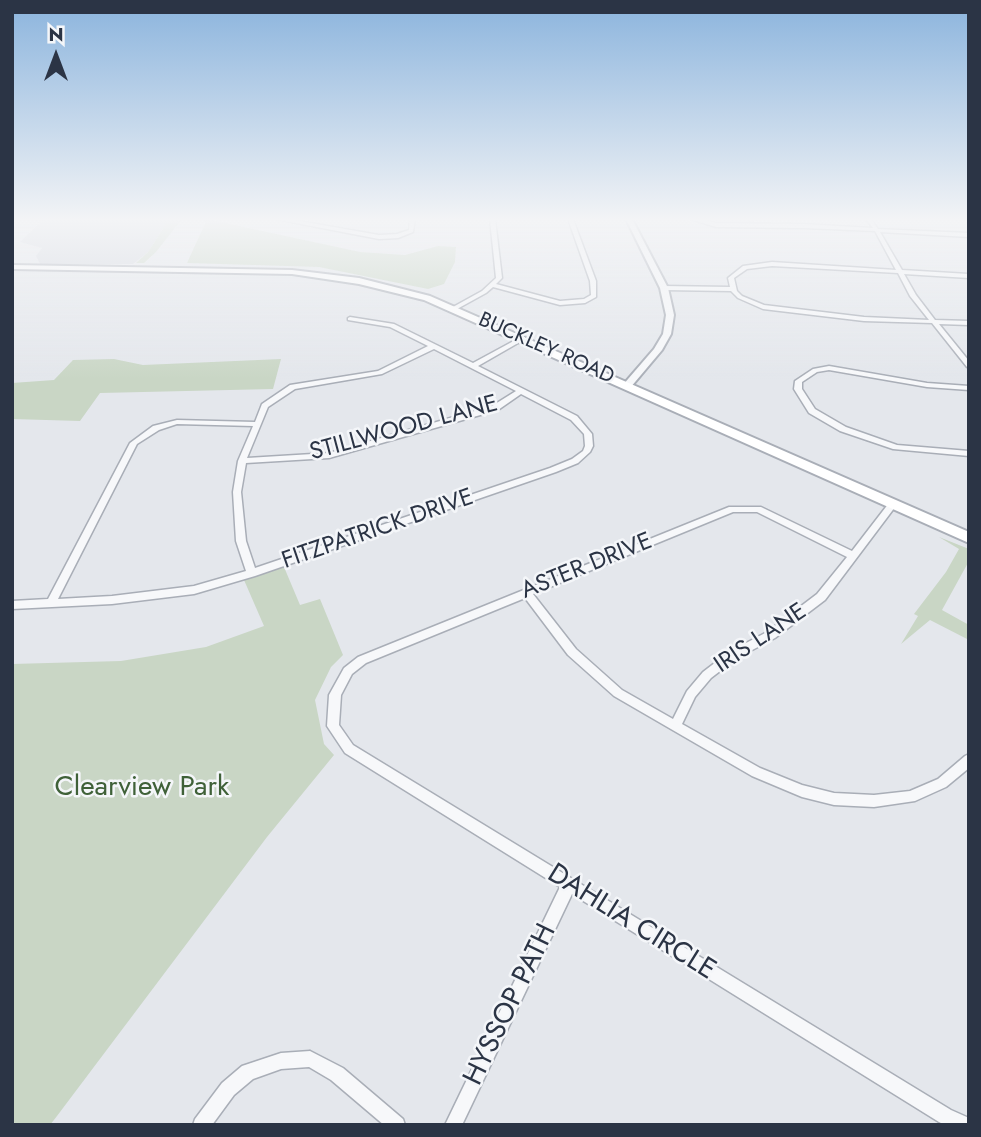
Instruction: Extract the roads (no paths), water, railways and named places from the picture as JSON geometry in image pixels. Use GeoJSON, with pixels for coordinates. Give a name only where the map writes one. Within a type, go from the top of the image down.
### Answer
{"type":"FeatureCollection","features":[{"type":"Feature","properties":{"kind":"main road","name":"BUCKLEY ROAD"},"geometry":{"type":"LineString","coordinates":[[292,272],[372,284],[454,308],[969,538]]}},
{"type":"Feature","properties":{"kind":"street"},"geometry":{"type":"LineString","coordinates":[[454,308],[494,285],[499,272]]}},
{"type":"Feature","properties":{"kind":"street"},"geometry":{"type":"LineString","coordinates":[[494,285],[560,303],[585,301],[594,296],[590,272]]}},
{"type":"Feature","properties":{"kind":"street"},"geometry":{"type":"LineString","coordinates":[[627,386],[649,363],[667,334],[670,315],[664,288],[656,272]]}},
{"type":"Feature","properties":{"kind":"street"},"geometry":{"type":"LineString","coordinates":[[733,289],[732,275],[737,272]]}},
{"type":"Feature","properties":{"kind":"street"},"geometry":{"type":"LineString","coordinates":[[900,272],[931,321],[969,366]]}},
{"type":"Feature","properties":{"kind":"street"},"geometry":{"type":"LineString","coordinates":[[914,272],[969,276]]}},
{"type":"Feature","properties":{"kind":"street"},"geometry":{"type":"LineString","coordinates":[[664,288],[733,289],[751,304],[788,311],[864,319],[969,323]]}},
{"type":"Feature","properties":{"kind":"street","name":"FITZPATRICK DRIVE"},"geometry":{"type":"LineString","coordinates":[[12,606],[194,590],[252,573],[553,470],[586,452],[589,446],[583,426],[574,418],[383,322],[350,319]]}},
{"type":"Feature","properties":{"kind":"street"},"geometry":{"type":"LineString","coordinates":[[473,366],[523,338]]}},
{"type":"Feature","properties":{"kind":"street"},"geometry":{"type":"LineString","coordinates":[[252,573],[241,541],[237,492],[242,461],[265,406],[286,390],[313,382],[380,373],[432,346]]}},
{"type":"Feature","properties":{"kind":"street"},"geometry":{"type":"LineString","coordinates":[[969,388],[927,385],[829,368],[804,375],[798,388],[812,411],[843,429],[896,447],[969,454]]}},
{"type":"Feature","properties":{"kind":"street","name":"STILLWOOD LANE"},"geometry":{"type":"LineString","coordinates":[[242,461],[329,455],[495,408],[521,391]]}},
{"type":"Feature","properties":{"kind":"street"},"geometry":{"type":"LineString","coordinates":[[51,603],[134,443],[156,428],[177,422],[257,424]]}},
{"type":"Feature","properties":{"kind":"street","name":"IRIS LANE"},"geometry":{"type":"LineString","coordinates":[[675,727],[691,694],[707,675],[809,607],[854,556],[892,505]]}},
{"type":"Feature","properties":{"kind":"street","name":"ASTER DRIVE"},"geometry":{"type":"LineString","coordinates":[[335,695],[348,671],[362,660],[526,592],[746,507],[758,509],[854,556]]}},
{"type":"Feature","properties":{"kind":"street"},"geometry":{"type":"LineString","coordinates":[[526,592],[588,669],[618,693],[756,772],[802,790],[834,799],[874,801],[911,797],[942,783],[969,760]]}},
{"type":"Feature","properties":{"kind":"street","name":"DAHLIA CIRCLE"},"geometry":{"type":"LineString","coordinates":[[335,695],[333,726],[349,749],[945,1116],[964,1125]]}},
{"type":"Feature","properties":{"kind":"street","name":"HYSSOP PATH"},"geometry":{"type":"LineString","coordinates":[[453,1125],[569,884]]}},
{"type":"Feature","properties":{"kind":"street"},"geometry":{"type":"LineString","coordinates":[[201,1125],[228,1089],[248,1072],[281,1061],[310,1059],[337,1074],[397,1125]]}},
{"type":"Feature","properties":{"kind":"park label","name":"Clearview Park"},"geometry":{"type":"Point","coordinates":[142,788]}}]}
